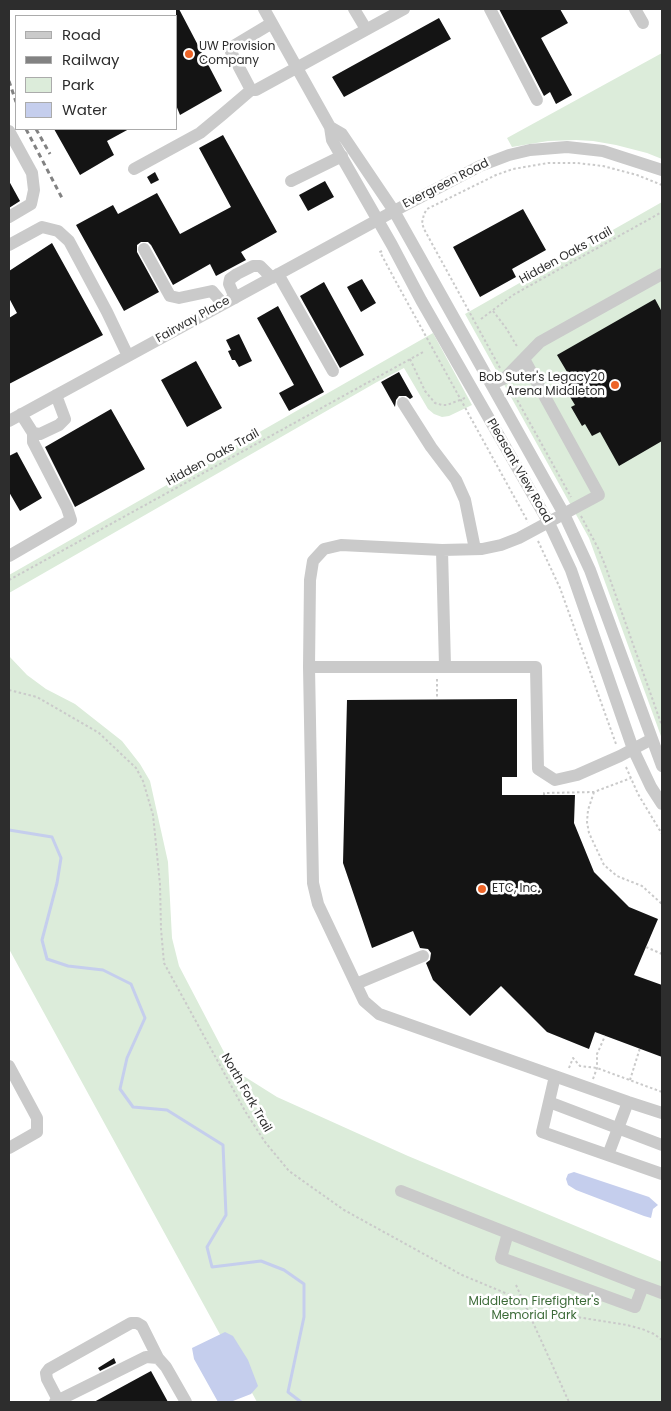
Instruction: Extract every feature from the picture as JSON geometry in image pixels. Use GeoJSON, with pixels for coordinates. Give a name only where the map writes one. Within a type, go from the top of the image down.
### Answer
{"type":"FeatureCollection","features":[{"type":"Feature","properties":{"kind":"street","name":"Pleasant View Road"},"geometry":{"type":"LineString","coordinates":[[264,9],[330,127],[332,140],[549,523],[571,570],[633,749],[662,804]]}},
{"type":"Feature","properties":{"kind":"street"},"geometry":{"type":"LineString","coordinates":[[354,9],[366,29]]}},
{"type":"Feature","properties":{"kind":"street"},"geometry":{"type":"LineString","coordinates":[[134,169],[200,133],[251,90],[256,90],[404,9]]}},
{"type":"Feature","properties":{"kind":"street"},"geometry":{"type":"LineString","coordinates":[[490,9],[538,100]]}},
{"type":"Feature","properties":{"kind":"street"},"geometry":{"type":"LineString","coordinates":[[635,9],[643,23]]}},
{"type":"Feature","properties":{"kind":"street"},"geometry":{"type":"LineString","coordinates":[[251,90],[231,52],[232,47],[272,23]]}},
{"type":"Feature","properties":{"kind":"street","name":"Pleasant View Road"},"geometry":{"type":"LineString","coordinates":[[330,127],[342,134],[394,211],[564,514],[590,570],[662,766]]}},
{"type":"Feature","properties":{"kind":"street"},"geometry":{"type":"LineString","coordinates":[[9,131],[32,173],[34,190],[31,204],[9,217]]}},
{"type":"Feature","properties":{"kind":"street","name":"Evergreen Road"},"geometry":{"type":"LineString","coordinates":[[378,220],[480,166],[509,155],[530,150],[567,147],[602,152],[662,170]]}},
{"type":"Feature","properties":{"kind":"street"},"geometry":{"type":"LineString","coordinates":[[291,181],[342,156]]}},
{"type":"Feature","properties":{"kind":"street","name":"Fairway Place"},"geometry":{"type":"LineString","coordinates":[[9,421],[378,220]]}},
{"type":"Feature","properties":{"kind":"street"},"geometry":{"type":"LineString","coordinates":[[9,245],[42,227],[58,231],[69,241],[108,312],[128,356]]}},
{"type":"Feature","properties":{"kind":"street"},"geometry":{"type":"LineString","coordinates":[[144,249],[170,296],[179,298],[212,292],[223,304]]}},
{"type":"Feature","properties":{"kind":"street"},"geometry":{"type":"LineString","coordinates":[[235,298],[229,284],[230,279],[237,274],[254,266],[260,266],[275,276],[333,371]]}},
{"type":"Feature","properties":{"kind":"street"},"geometry":{"type":"LineString","coordinates":[[492,384],[505,378],[540,342],[662,274]]}},
{"type":"Feature","properties":{"kind":"street"},"geometry":{"type":"LineString","coordinates":[[524,359],[600,495],[549,523],[501,545],[475,549],[442,550],[341,545],[324,550],[313,561],[310,580],[309,667],[313,883],[318,904],[364,1001],[379,1014],[662,1113]]}},
{"type":"Feature","properties":{"kind":"street"},"geometry":{"type":"LineString","coordinates":[[33,433],[40,434],[59,425],[65,419],[56,395]]}},
{"type":"Feature","properties":{"kind":"street"},"geometry":{"type":"LineString","coordinates":[[403,403],[431,447],[456,480],[465,500],[475,549]]}},
{"type":"Feature","properties":{"kind":"street"},"geometry":{"type":"LineString","coordinates":[[9,556],[71,520],[67,508],[33,442],[33,433],[21,414]]}},
{"type":"Feature","properties":{"kind":"street"},"geometry":{"type":"LineString","coordinates":[[441,666],[445,606],[442,550]]}},
{"type":"Feature","properties":{"kind":"street"},"geometry":{"type":"LineString","coordinates":[[309,667],[536,667],[538,769],[555,780],[577,775],[652,739]]}},
{"type":"Feature","properties":{"kind":"street"},"geometry":{"type":"LineString","coordinates":[[356,984],[423,956]]}},
{"type":"Feature","properties":{"kind":"street"},"geometry":{"type":"LineString","coordinates":[[9,1066],[37,1118],[36,1132],[9,1146]]}},
{"type":"Feature","properties":{"kind":"street"},"geometry":{"type":"LineString","coordinates":[[560,1078],[549,1102],[542,1132],[662,1174]]}},
{"type":"Feature","properties":{"kind":"street"},"geometry":{"type":"LineString","coordinates":[[549,1102],[662,1145]]}},
{"type":"Feature","properties":{"kind":"street"},"geometry":{"type":"LineString","coordinates":[[608,1155],[628,1102]]}},
{"type":"Feature","properties":{"kind":"street"},"geometry":{"type":"LineString","coordinates":[[401,1191],[662,1293]]}},
{"type":"Feature","properties":{"kind":"street"},"geometry":{"type":"LineString","coordinates":[[508,1233],[500,1258],[635,1307],[643,1286]]}},
{"type":"Feature","properties":{"kind":"street"},"geometry":{"type":"LineString","coordinates":[[158,1358],[146,1357],[57,1401],[46,1373],[49,1369],[131,1324],[137,1323],[142,1326],[158,1358],[166,1367],[186,1402]]}},
{"type":"Feature","properties":{"kind":"path","name":"Hidden Oaks Trail"},"geometry":{"type":"LineString","coordinates":[[481,319],[513,296],[662,212]]}},
{"type":"Feature","properties":{"kind":"path"},"geometry":{"type":"LineString","coordinates":[[392,245],[380,252],[547,557],[560,588],[620,756],[638,794],[662,834]]}},
{"type":"Feature","properties":{"kind":"path"},"geometry":{"type":"LineString","coordinates":[[493,311],[506,328],[524,359]]}},
{"type":"Feature","properties":{"kind":"path","name":"Hidden Oaks Trail"},"geometry":{"type":"LineString","coordinates":[[9,580],[426,350]]}},
{"type":"Feature","properties":{"kind":"path"},"geometry":{"type":"LineString","coordinates":[[410,359],[425,391],[435,403],[447,405],[474,393]]}},
{"type":"Feature","properties":{"kind":"path"},"geometry":{"type":"LineString","coordinates":[[437,699],[441,666]]}},
{"type":"Feature","properties":{"kind":"path","name":"North Fork Trail"},"geometry":{"type":"LineString","coordinates":[[9,690],[37,697],[99,733],[136,768],[143,781],[153,816],[160,884],[164,963],[264,1142],[289,1171],[344,1210],[462,1275],[564,1315],[642,1329],[662,1340]]}},
{"type":"Feature","properties":{"kind":"path"},"geometry":{"type":"LineString","coordinates":[[544,795],[544,793],[594,792],[631,778]]}},
{"type":"Feature","properties":{"kind":"path"},"geometry":{"type":"LineString","coordinates":[[594,792],[587,814],[587,822],[589,833],[604,865],[617,876],[642,886],[662,904]]}},
{"type":"Feature","properties":{"kind":"path"},"geometry":{"type":"LineString","coordinates":[[646,947],[662,954]]}},
{"type":"Feature","properties":{"kind":"path"},"geometry":{"type":"LineString","coordinates":[[590,1089],[597,1068],[597,1054],[605,1036]]}},
{"type":"Feature","properties":{"kind":"path"},"geometry":{"type":"LineString","coordinates":[[630,1080],[640,1048]]}},
{"type":"Feature","properties":{"kind":"path"},"geometry":{"type":"LineString","coordinates":[[560,1078],[573,1058],[580,1066],[597,1068],[662,1092]]}},
{"type":"Feature","properties":{"kind":"path"},"geometry":{"type":"LineString","coordinates":[[516,1285],[570,1402]]}},
{"type":"Feature","properties":{"kind":"green space"},"geometry":{"type":"Polygon","coordinates":[[[662,53],[662,159],[647,153],[593,141],[548,141],[512,147],[507,138],[662,53]]]}},
{"type":"Feature","properties":{"kind":"green space"},"geometry":{"type":"Polygon","coordinates":[[[662,202],[662,739],[589,538],[465,314],[662,202]]]}},
{"type":"Feature","properties":{"kind":"green space"},"geometry":{"type":"Polygon","coordinates":[[[433,333],[472,405],[449,416],[442,417],[434,414],[428,409],[404,368],[9,593],[9,575],[433,333]]]}},
{"type":"Feature","properties":{"kind":"green space","name":"Middleton Firefighter's Memorial Park"},"geometry":{"type":"Polygon","coordinates":[[[9,656],[27,675],[46,689],[75,704],[122,741],[140,764],[150,781],[168,862],[172,938],[179,966],[225,1054],[242,1075],[277,1097],[408,1156],[662,1262],[662,1402],[257,1402],[9,949],[9,656]]]}},
{"type":"Feature","properties":{"kind":"water"},"geometry":{"type":"Polygon","coordinates":[[[574,1172],[649,1197],[658,1205],[653,1209],[651,1218],[576,1190],[568,1185],[566,1179],[568,1174],[574,1172]]]}},
{"type":"Feature","properties":{"kind":"water"},"geometry":{"type":"Polygon","coordinates":[[[225,1332],[233,1336],[248,1360],[258,1386],[251,1394],[233,1401],[218,1402],[194,1359],[192,1348],[225,1332]]]}},
{"type":"Feature","properties":{"kind":"building","name":"UW Provision Company"},"geometry":{"type":"Polygon","coordinates":[[[176,9],[179,9],[222,91],[180,115],[178,110],[178,15],[176,15],[176,9]]]}},
{"type":"Feature","properties":{"kind":"building"},"geometry":{"type":"Polygon","coordinates":[[[499,9],[560,9],[568,23],[541,38],[572,95],[556,104],[550,92],[544,96],[499,9]]]}},
{"type":"Feature","properties":{"kind":"building"},"geometry":{"type":"Polygon","coordinates":[[[439,18],[451,39],[344,97],[332,77],[439,18]]]}},
{"type":"Feature","properties":{"kind":"building"},"geometry":{"type":"Polygon","coordinates":[[[55,130],[127,130],[107,141],[114,155],[80,175],[55,130]]]}},
{"type":"Feature","properties":{"kind":"building"},"geometry":{"type":"Polygon","coordinates":[[[223,135],[277,232],[241,252],[246,260],[216,276],[210,264],[173,285],[151,245],[148,242],[141,242],[137,245],[137,252],[159,292],[124,311],[76,225],[113,205],[118,214],[157,193],[180,234],[231,207],[199,148],[223,135]]]}},
{"type":"Feature","properties":{"kind":"building"},"geometry":{"type":"Polygon","coordinates":[[[155,172],[159,180],[151,184],[147,177],[155,172]]]}},
{"type":"Feature","properties":{"kind":"building"},"geometry":{"type":"Polygon","coordinates":[[[9,181],[20,201],[9,208],[9,181]]]}},
{"type":"Feature","properties":{"kind":"building"},"geometry":{"type":"Polygon","coordinates":[[[325,181],[334,197],[308,211],[299,195],[325,181]]]}},
{"type":"Feature","properties":{"kind":"building"},"geometry":{"type":"Polygon","coordinates":[[[523,209],[546,250],[512,269],[516,277],[480,297],[453,247],[523,209]]]}},
{"type":"Feature","properties":{"kind":"building"},"geometry":{"type":"Polygon","coordinates":[[[52,243],[103,335],[9,384],[9,318],[17,313],[9,298],[9,271],[52,243]]]}},
{"type":"Feature","properties":{"kind":"building"},"geometry":{"type":"Polygon","coordinates":[[[362,279],[376,303],[361,312],[347,287],[362,279]]]}},
{"type":"Feature","properties":{"kind":"building"},"geometry":{"type":"Polygon","coordinates":[[[324,282],[364,355],[340,368],[300,296],[324,282]]]}},
{"type":"Feature","properties":{"kind":"building","name":"Bob Suter's Legacy20 Arena Middleton"},"geometry":{"type":"Polygon","coordinates":[[[655,299],[662,312],[662,441],[619,466],[600,432],[592,436],[585,424],[582,426],[571,407],[575,405],[564,387],[573,382],[557,355],[655,299]]]}},
{"type":"Feature","properties":{"kind":"building"},"geometry":{"type":"Polygon","coordinates":[[[278,306],[324,392],[289,411],[279,393],[294,385],[257,318],[278,306]]]}},
{"type":"Feature","properties":{"kind":"building"},"geometry":{"type":"Polygon","coordinates":[[[239,334],[252,361],[239,367],[235,360],[232,360],[228,351],[231,350],[226,340],[239,334]]]}},
{"type":"Feature","properties":{"kind":"building"},"geometry":{"type":"Polygon","coordinates":[[[196,361],[222,408],[187,427],[161,380],[196,361]]]}},
{"type":"Feature","properties":{"kind":"building"},"geometry":{"type":"Polygon","coordinates":[[[399,372],[413,397],[410,399],[406,396],[399,396],[395,407],[381,382],[399,372]]]}},
{"type":"Feature","properties":{"kind":"building"},"geometry":{"type":"Polygon","coordinates":[[[111,409],[145,469],[75,507],[45,447],[111,409]]]}},
{"type":"Feature","properties":{"kind":"building"},"geometry":{"type":"Polygon","coordinates":[[[17,452],[42,498],[20,511],[9,492],[9,456],[17,452]]]}},
{"type":"Feature","properties":{"kind":"building","name":"ETC, Inc."},"geometry":{"type":"Polygon","coordinates":[[[517,699],[517,777],[502,777],[502,795],[575,795],[574,823],[594,872],[629,907],[658,919],[634,975],[662,985],[662,1057],[595,1032],[589,1049],[547,1032],[501,986],[470,1016],[433,980],[426,963],[430,960],[431,953],[428,949],[420,948],[413,931],[372,948],[343,863],[347,700],[517,699]]]}},
{"type":"Feature","properties":{"kind":"building"},"geometry":{"type":"Polygon","coordinates":[[[114,1358],[116,1363],[100,1371],[98,1368],[114,1358]]]}},
{"type":"Feature","properties":{"kind":"building"},"geometry":{"type":"Polygon","coordinates":[[[151,1371],[168,1402],[94,1402],[151,1371]]]}},
{"type":"Feature","properties":{"kind":"waterway"},"geometry":{"type":"LineString","coordinates":[[9,830],[52,837],[61,858],[57,883],[42,940],[47,959],[68,966],[103,970],[131,984],[145,1018],[127,1058],[120,1089],[133,1107],[167,1110],[223,1145],[226,1215],[207,1247],[212,1267],[261,1261],[284,1270],[304,1284],[304,1317],[288,1392],[301,1402]]}},
{"type":"Feature","properties":{"kind":"railway"},"geometry":{"type":"LineString","coordinates":[[9,81],[15,99]]}},
{"type":"Feature","properties":{"kind":"railway"},"geometry":{"type":"LineString","coordinates":[[27,130],[62,198]]}},
{"type":"Feature","properties":{"kind":"railway"},"geometry":{"type":"LineString","coordinates":[[37,130],[50,154]]}},
{"type":"Feature","properties":{"kind":"place","name":"UW Provision Company"},"geometry":{"type":"Point","coordinates":[189,54]}},
{"type":"Feature","properties":{"kind":"place","name":"Bob Suter's Legacy20 Arena Middleton"},"geometry":{"type":"Point","coordinates":[615,385]}},
{"type":"Feature","properties":{"kind":"place","name":"ETC, Inc."},"geometry":{"type":"Point","coordinates":[482,889]}}]}
